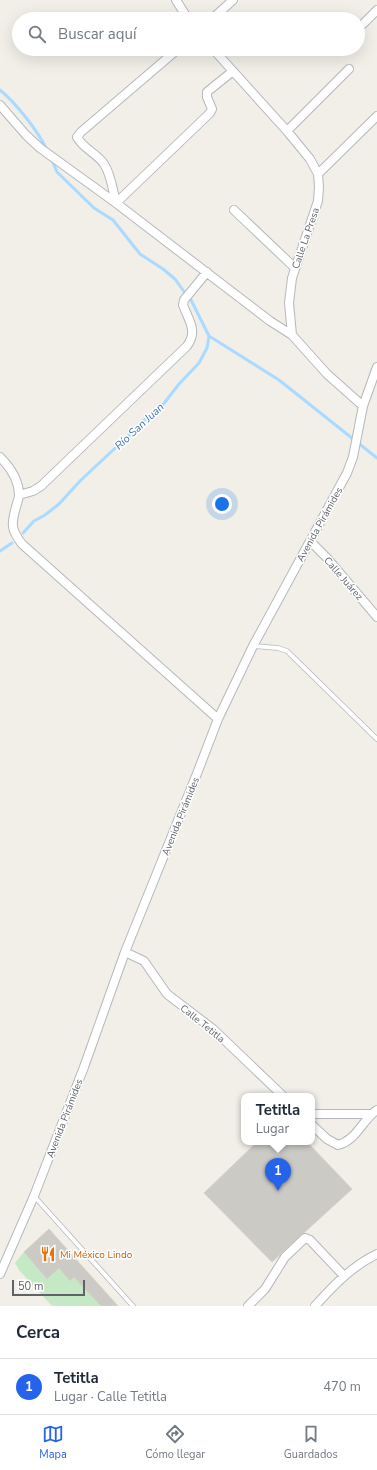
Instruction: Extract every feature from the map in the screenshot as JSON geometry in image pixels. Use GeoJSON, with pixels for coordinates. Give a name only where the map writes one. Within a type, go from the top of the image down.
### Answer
{"type":"FeatureCollection","features":[{"type":"Feature","properties":{"kind":"street"},"geometry":{"type":"LineString","coordinates":[[176,0],[184,12]]}},
{"type":"Feature","properties":{"kind":"street"},"geometry":{"type":"LineString","coordinates":[[220,12],[233,0]]}},
{"type":"Feature","properties":{"kind":"street"},"geometry":{"type":"LineString","coordinates":[[365,22],[377,10]]}},
{"type":"Feature","properties":{"kind":"street"},"geometry":{"type":"LineString","coordinates":[[116,203],[110,178],[104,164],[81,143],[77,137],[170,56]]}},
{"type":"Feature","properties":{"kind":"street","name":"Calle La Presa"},"geometry":{"type":"LineString","coordinates":[[219,56],[287,131],[310,159],[318,174],[318,201],[292,278],[289,303],[292,335]]}},
{"type":"Feature","properties":{"kind":"street"},"geometry":{"type":"LineString","coordinates":[[287,131],[349,68]]}},
{"type":"Feature","properties":{"kind":"street"},"geometry":{"type":"LineString","coordinates":[[116,203],[210,113],[212,109],[207,97],[207,92],[233,71]]}},
{"type":"Feature","properties":{"kind":"street"},"geometry":{"type":"LineString","coordinates":[[0,105],[40,148],[116,203],[270,321],[292,335],[327,374],[363,406]]}},
{"type":"Feature","properties":{"kind":"street"},"geometry":{"type":"LineString","coordinates":[[318,174],[377,116]]}},
{"type":"Feature","properties":{"kind":"street"},"geometry":{"type":"LineString","coordinates":[[234,210],[295,268]]}},
{"type":"Feature","properties":{"kind":"street"},"geometry":{"type":"LineString","coordinates":[[19,496],[33,491],[41,486],[188,346],[194,333],[182,304],[207,272]]}},
{"type":"Feature","properties":{"kind":"street","name":"Avenida Pirámides"},"geometry":{"type":"LineString","coordinates":[[0,1274],[34,1196],[84,1067],[125,952],[218,719],[253,646],[347,473],[353,457],[363,406],[377,367]]}},
{"type":"Feature","properties":{"kind":"street"},"geometry":{"type":"LineString","coordinates":[[0,457],[11,469],[17,482],[19,496],[13,519],[13,527],[16,536],[22,544],[218,719]]}},
{"type":"Feature","properties":{"kind":"street","name":"Calle Juárez"},"geometry":{"type":"LineString","coordinates":[[310,541],[327,558],[377,617]]}},
{"type":"Feature","properties":{"kind":"street","name":"Calle Tetitla"},"geometry":{"type":"LineString","coordinates":[[125,952],[144,961],[167,994],[213,1029],[280,1093]]}},
{"type":"Feature","properties":{"kind":"street"},"geometry":{"type":"LineString","coordinates":[[315,1114],[374,1112]]}},
{"type":"Feature","properties":{"kind":"street"},"geometry":{"type":"LineString","coordinates":[[315,1129],[327,1139],[338,1145],[349,1140],[374,1112]]}},
{"type":"Feature","properties":{"kind":"street"},"geometry":{"type":"LineString","coordinates":[[248,1306],[265,1289],[285,1257],[305,1238],[310,1240],[344,1276]]}},
{"type":"Feature","properties":{"kind":"street"},"geometry":{"type":"LineString","coordinates":[[315,1306],[344,1276],[364,1260],[377,1254]]}},
{"type":"Feature","properties":{"kind":"lane"},"geometry":{"type":"LineString","coordinates":[[253,646],[278,648],[287,651],[377,739]]}},
{"type":"Feature","properties":{"kind":"lane"},"geometry":{"type":"LineString","coordinates":[[34,1196],[134,1306]]}},
{"type":"Feature","properties":{"kind":"green space"},"geometry":{"type":"Polygon","coordinates":[[[24,1252],[47,1278],[59,1268],[70,1281],[74,1277],[101,1306],[52,1306],[19,1270],[15,1263],[24,1252]]]}},
{"type":"Feature","properties":{"kind":"building"},"geometry":{"type":"Polygon","coordinates":[[[254,1145],[310,1145],[352,1189],[272,1262],[204,1193],[254,1145]]]}},
{"type":"Feature","properties":{"kind":"building"},"geometry":{"type":"Polygon","coordinates":[[[49,1229],[118,1306],[101,1306],[74,1277],[70,1281],[59,1268],[47,1279],[24,1252],[49,1229]]]}},
{"type":"Feature","properties":{"kind":"waterway","name":"Río San Juan"},"geometry":{"type":"LineString","coordinates":[[0,90],[13,102],[26,118],[38,134],[47,150]]}},
{"type":"Feature","properties":{"kind":"waterway","name":"Río San Juan"},"geometry":{"type":"LineString","coordinates":[[52,160],[57,172],[94,208],[113,220],[140,254],[175,279],[185,293]]}},
{"type":"Feature","properties":{"kind":"waterway","name":"Río San Juan"},"geometry":{"type":"LineString","coordinates":[[23,533],[34,521],[45,515],[59,504],[81,480],[134,432],[143,421],[158,411],[179,384],[199,363],[207,348],[209,336],[190,298]]}},
{"type":"Feature","properties":{"kind":"waterway"},"geometry":{"type":"LineString","coordinates":[[209,336],[279,380],[377,458]]}},
{"type":"Feature","properties":{"kind":"waterway","name":"Río San Juan"},"geometry":{"type":"LineString","coordinates":[[0,551],[12,543]]}},
{"type":"Feature","properties":{"kind":"place","name":"Tetitla"},"geometry":{"type":"Point","coordinates":[278,1191]}},
{"type":"Feature","properties":{"kind":"place","name":"Mi México Lindo"},"geometry":{"type":"Point","coordinates":[48,1254]}}]}
